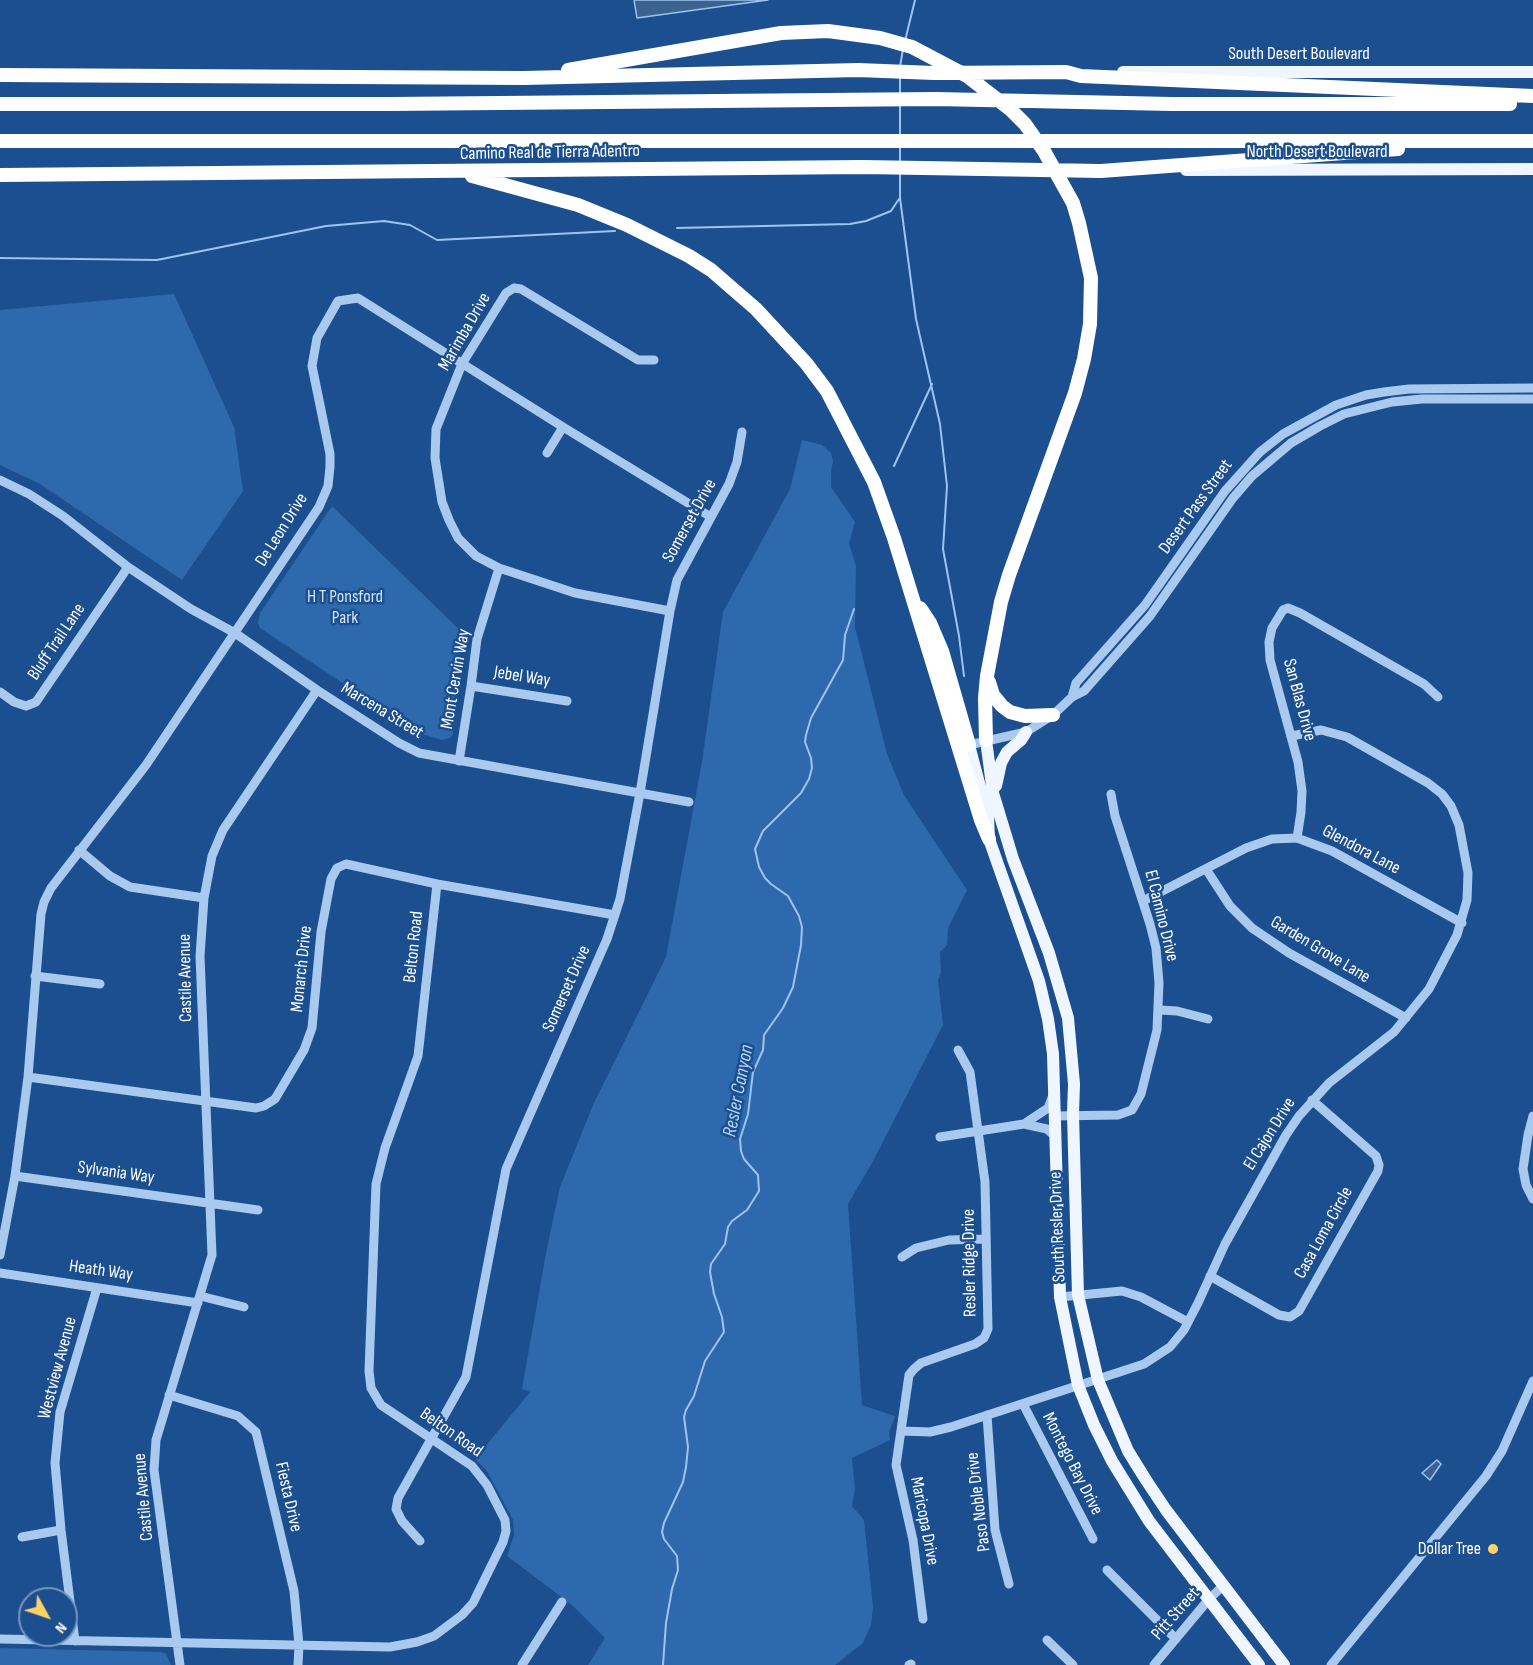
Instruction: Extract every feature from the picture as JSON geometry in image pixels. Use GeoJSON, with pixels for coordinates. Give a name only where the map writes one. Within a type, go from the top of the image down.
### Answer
{"type":"FeatureCollection","features":[{"type":"Feature","properties":{"kind":"highway"},"geometry":{"type":"LineString","coordinates":[[524,78],[781,33],[828,31],[880,38],[912,47],[952,67],[996,97],[1025,124],[1044,151],[1073,203],[1080,223],[1091,278],[1090,324],[1075,393],[1009,575],[994,631],[985,698],[986,740]]}},
{"type":"Feature","properties":{"kind":"highway"},"geometry":{"type":"LineString","coordinates":[[0,75],[524,78],[858,70],[934,73],[1066,72],[1093,77],[1533,96]]}},
{"type":"Feature","properties":{"kind":"highway"},"geometry":{"type":"LineString","coordinates":[[0,104],[401,104],[935,99],[1172,104],[1533,104]]}},
{"type":"Feature","properties":{"kind":"highway"},"geometry":{"type":"LineString","coordinates":[[0,141],[1533,141]]}},
{"type":"Feature","properties":{"kind":"highway","name":"Camino Real de Tierra Adentro"},"geometry":{"type":"LineString","coordinates":[[0,175],[863,167],[1101,171],[1505,142]]}},
{"type":"Feature","properties":{"kind":"highway"},"geometry":{"type":"LineString","coordinates":[[455,172],[578,205],[656,238],[711,270],[756,309],[806,363],[827,391],[874,482],[894,538],[981,820],[989,839]]}},
{"type":"Feature","properties":{"kind":"highway"},"geometry":{"type":"LineString","coordinates":[[912,597],[930,623],[942,651],[969,745]]}},
{"type":"Feature","properties":{"kind":"highway"},"geometry":{"type":"LineString","coordinates":[[987,676],[993,695],[1010,712],[1025,716],[1053,715]]}},
{"type":"Feature","properties":{"kind":"main road","name":"South Desert Boulevard"},"geometry":{"type":"LineString","coordinates":[[1066,72],[1533,72]]}},
{"type":"Feature","properties":{"kind":"main road","name":"North Desert Boulevard"},"geometry":{"type":"LineString","coordinates":[[1101,171],[1533,169]]}},
{"type":"Feature","properties":{"kind":"main road"},"geometry":{"type":"LineString","coordinates":[[993,793],[1001,763],[1007,752],[1021,740],[1026,732]]}},
{"type":"Feature","properties":{"kind":"main road","name":"South Resler Drive"},"geometry":{"type":"LineString","coordinates":[[986,740],[993,793],[1013,858],[1049,953],[1062,995],[1072,1052],[1078,1295],[1098,1380],[1128,1451],[1146,1480],[1284,1665]]}},
{"type":"Feature","properties":{"kind":"main road","name":"South Resler Drive"},"geometry":{"type":"LineString","coordinates":[[969,745],[988,817],[989,839],[1039,981],[1048,1019],[1053,1053],[1060,1297],[1078,1385],[1112,1461],[1149,1521],[1257,1662]]}},
{"type":"Feature","properties":{"kind":"main road"},"geometry":{"type":"LineString","coordinates":[[1257,1662],[1270,1665]]}},
{"type":"Feature","properties":{"kind":"street","name":"Marimba Drive"},"geometry":{"type":"LineString","coordinates":[[654,360],[638,360],[521,289],[514,288],[506,293],[462,364],[436,429],[435,458],[442,502],[458,538],[476,556],[499,568],[575,593],[670,610]]}},
{"type":"Feature","properties":{"kind":"street","name":"De Leon Drive"},"geometry":{"type":"LineString","coordinates":[[0,1255],[15,1176],[28,1077],[35,976],[44,902],[51,888],[79,850],[146,765],[319,507],[328,486],[330,454],[312,366],[317,338],[338,301],[358,298],[711,517]]}},
{"type":"Feature","properties":{"kind":"street","name":"Desert Pass Street"},"geometry":{"type":"LineString","coordinates":[[1072,698],[1076,683],[1145,605],[1225,491],[1260,452],[1283,434],[1336,405],[1366,395],[1409,389],[1533,388]]}},
{"type":"Feature","properties":{"kind":"street"},"geometry":{"type":"LineString","coordinates":[[1366,395],[1370,407]]}},
{"type":"Feature","properties":{"kind":"street","name":"Desert Pass Street"},"geometry":{"type":"LineString","coordinates":[[969,745],[1026,732],[1053,715],[1072,698],[1084,692],[1150,616],[1233,498],[1268,460],[1290,443],[1344,414],[1392,402],[1422,399],[1533,399]]}},
{"type":"Feature","properties":{"kind":"street"},"geometry":{"type":"LineString","coordinates":[[548,453],[563,427]]}},
{"type":"Feature","properties":{"kind":"street","name":"Somerset Drive"},"geometry":{"type":"LineString","coordinates":[[420,1541],[402,1521],[396,1509],[398,1498],[466,1377],[511,1154],[607,939],[620,899],[670,610],[680,572],[729,484],[735,469],[742,432]]}},
{"type":"Feature","properties":{"kind":"street","name":"Marcena Street"},"geometry":{"type":"LineString","coordinates":[[0,480],[29,494],[63,516],[128,567],[191,609],[235,633],[317,690],[419,753],[689,802]]}},
{"type":"Feature","properties":{"kind":"street","name":"Bluff Trail Lane"},"geometry":{"type":"LineString","coordinates":[[0,692],[14,702],[26,706],[36,702],[128,567]]}},
{"type":"Feature","properties":{"kind":"street"},"geometry":{"type":"LineString","coordinates":[[1173,567],[1182,573]]}},
{"type":"Feature","properties":{"kind":"street","name":"Mont Cervin Way"},"geometry":{"type":"LineString","coordinates":[[459,761],[477,639],[499,568]]}},
{"type":"Feature","properties":{"kind":"street","name":"San Blas Drive"},"geometry":{"type":"LineString","coordinates":[[1297,838],[1302,791],[1298,762],[1270,660],[1269,642],[1272,628],[1285,608],[1300,613],[1424,684],[1438,697]]}},
{"type":"Feature","properties":{"kind":"street","name":"Jebel Way"},"geometry":{"type":"LineString","coordinates":[[471,686],[567,701]]}},
{"type":"Feature","properties":{"kind":"street","name":"Castile Avenue"},"geometry":{"type":"LineString","coordinates":[[180,1665],[154,1470],[156,1440],[212,1255],[200,956],[204,898],[212,856],[223,830],[317,690]]}},
{"type":"Feature","properties":{"kind":"street","name":"El Cajon Drive"},"geometry":{"type":"LineString","coordinates":[[902,1431],[942,1430],[1098,1380],[1144,1364],[1175,1342],[1188,1322],[1225,1244],[1286,1136],[1312,1100],[1344,1070],[1374,1049],[1406,1018],[1429,988],[1461,923],[1467,900],[1467,873],[1459,825],[1451,806],[1442,794],[1428,783],[1338,733],[1321,730],[1292,736]]}},
{"type":"Feature","properties":{"kind":"street","name":"El Camino Drive"},"geometry":{"type":"LineString","coordinates":[[1054,1116],[1118,1115],[1131,1110],[1142,1094],[1154,1046],[1160,1010],[1156,948],[1115,816],[1111,795]]}},
{"type":"Feature","properties":{"kind":"street","name":"Glendora Lane"},"geometry":{"type":"LineString","coordinates":[[1143,902],[1246,848],[1263,842],[1297,838],[1332,851],[1461,923]]}},
{"type":"Feature","properties":{"kind":"street"},"geometry":{"type":"LineString","coordinates":[[79,850],[110,876],[130,887],[204,898]]}},
{"type":"Feature","properties":{"kind":"street","name":"Monarch Drive"},"geometry":{"type":"LineString","coordinates":[[28,1077],[256,1108],[275,1099],[304,1050],[312,1028],[321,932],[331,879],[337,868],[346,864],[437,884],[615,915]]}},
{"type":"Feature","properties":{"kind":"street","name":"Garden Grove Lane"},"geometry":{"type":"LineString","coordinates":[[1206,869],[1230,906],[1252,928],[1289,953],[1406,1018]]}},
{"type":"Feature","properties":{"kind":"street","name":"Belton Road"},"geometry":{"type":"LineString","coordinates":[[78,1641],[390,1647],[417,1642],[449,1627],[473,1603],[503,1542],[506,1532],[505,1520],[488,1485],[472,1466],[381,1405],[371,1388],[369,1371],[376,1184],[385,1148],[418,1056],[437,884]]}},
{"type":"Feature","properties":{"kind":"street"},"geometry":{"type":"LineString","coordinates":[[35,976],[100,984]]}},
{"type":"Feature","properties":{"kind":"street"},"geometry":{"type":"LineString","coordinates":[[1160,1010],[1177,1011],[1208,1020]]}},
{"type":"Feature","properties":{"kind":"street","name":"Resler Ridge Drive"},"geometry":{"type":"LineString","coordinates":[[902,1431],[909,1376],[914,1369],[921,1364],[975,1344],[984,1338],[988,1329],[985,1182],[980,1131],[970,1072],[958,1050]]}},
{"type":"Feature","properties":{"kind":"street"},"geometry":{"type":"LineString","coordinates":[[1024,1124],[1048,1108],[1054,1093]]}},
{"type":"Feature","properties":{"kind":"street","name":"Casa Loma Circle"},"geometry":{"type":"LineString","coordinates":[[1210,1276],[1279,1315],[1290,1317],[1299,1311],[1378,1171],[1379,1165],[1376,1156],[1312,1100]]}},
{"type":"Feature","properties":{"kind":"street"},"geometry":{"type":"LineString","coordinates":[[1533,1116],[1523,1169],[1526,1185],[1533,1200]]}},
{"type":"Feature","properties":{"kind":"street"},"geometry":{"type":"LineString","coordinates":[[940,1137],[1024,1124],[1037,1125],[1047,1129],[1055,1136]]}},
{"type":"Feature","properties":{"kind":"street","name":"Sylvania Way"},"geometry":{"type":"LineString","coordinates":[[15,1176],[258,1210]]}},
{"type":"Feature","properties":{"kind":"street"},"geometry":{"type":"LineString","coordinates":[[902,1257],[916,1248],[949,1240],[986,1239]]}},
{"type":"Feature","properties":{"kind":"street","name":"Heath Way"},"geometry":{"type":"LineString","coordinates":[[0,1273],[97,1288],[199,1299]]}},
{"type":"Feature","properties":{"kind":"street","name":"Westview Avenue"},"geometry":{"type":"LineString","coordinates":[[68,1587],[55,1463],[60,1412],[97,1288]]}},
{"type":"Feature","properties":{"kind":"street"},"geometry":{"type":"LineString","coordinates":[[1060,1297],[1113,1291],[1131,1293],[1188,1322]]}},
{"type":"Feature","properties":{"kind":"street"},"geometry":{"type":"LineString","coordinates":[[199,1299],[244,1306]]}},
{"type":"Feature","properties":{"kind":"street"},"geometry":{"type":"LineString","coordinates":[[1331,1665],[1486,1476],[1502,1450],[1533,1381]]}},
{"type":"Feature","properties":{"kind":"street","name":"Fiesta Drive"},"geometry":{"type":"LineString","coordinates":[[169,1395],[238,1416],[256,1432],[294,1591],[299,1645],[298,1665]]}},
{"type":"Feature","properties":{"kind":"street","name":"Montego Bay Drive"},"geometry":{"type":"LineString","coordinates":[[1023,1404],[1092,1539]]}},
{"type":"Feature","properties":{"kind":"street","name":"Paso Noble Drive"},"geometry":{"type":"LineString","coordinates":[[987,1415],[995,1530],[1009,1584]]}},
{"type":"Feature","properties":{"kind":"street","name":"Maricopa Drive"},"geometry":{"type":"LineString","coordinates":[[902,1431],[896,1465],[913,1540],[923,1619]]}},
{"type":"Feature","properties":{"kind":"street"},"geometry":{"type":"LineString","coordinates":[[22,1537],[61,1530]]}},
{"type":"Feature","properties":{"kind":"street"},"geometry":{"type":"LineString","coordinates":[[1107,1570],[1176,1639]]}},
{"type":"Feature","properties":{"kind":"street","name":"Pitt Street"},"geometry":{"type":"LineString","coordinates":[[1154,1665],[1209,1599],[1224,1585]]}},
{"type":"Feature","properties":{"kind":"street"},"geometry":{"type":"LineString","coordinates":[[522,1665],[562,1602]]}},
{"type":"Feature","properties":{"kind":"street","name":"Belton Road"},"geometry":{"type":"LineString","coordinates":[[0,1639],[18,1639]]}},
{"type":"Feature","properties":{"kind":"street"},"geometry":{"type":"LineString","coordinates":[[1047,1640],[1073,1665]]}},
{"type":"Feature","properties":{"kind":"green space"},"geometry":{"type":"Polygon","coordinates":[[[174,294],[234,427],[243,491],[182,580],[40,484],[0,465],[0,310],[174,294]]]}},
{"type":"Feature","properties":{"kind":"green space"},"geometry":{"type":"Polygon","coordinates":[[[802,440],[822,445],[831,453],[833,461],[831,487],[855,522],[849,543],[856,566],[855,627],[887,754],[904,795],[967,890],[948,928],[947,945],[940,952],[941,973],[938,980],[943,1025],[872,1163],[848,1204],[862,1405],[895,1416],[889,1433],[890,1440],[852,1458],[855,1489],[852,1506],[864,1520],[873,1607],[871,1625],[863,1643],[835,1665],[588,1665],[605,1638],[572,1605],[507,1556],[514,1535],[513,1520],[487,1471],[475,1459],[530,1392],[522,1389],[560,1187],[593,1105],[666,957],[702,762],[723,612],[790,489],[802,440]]]}},
{"type":"Feature","properties":{"kind":"green space","name":"H T Ponsford Park"},"geometry":{"type":"Polygon","coordinates":[[[332,506],[466,636],[460,656],[462,668],[453,734],[450,738],[442,740],[422,734],[404,724],[260,628],[258,623],[260,613],[332,506]]]}},
{"type":"Feature","properties":{"kind":"green space"},"geometry":{"type":"Polygon","coordinates":[[[0,1648],[161,1652],[166,1654],[171,1665],[0,1665],[0,1648]]]}},
{"type":"Feature","properties":{"kind":"shaded area"},"geometry":{"type":"Polygon","coordinates":[[[634,0],[768,0],[637,18],[634,0]]]}},
{"type":"Feature","properties":{"kind":"shaded area"},"geometry":{"type":"Polygon","coordinates":[[[1437,1460],[1441,1464],[1430,1480],[1422,1473],[1437,1460]]]}},
{"type":"Feature","properties":{"kind":"waterway"},"geometry":{"type":"LineString","coordinates":[[905,41],[915,0]]}},
{"type":"Feature","properties":{"kind":"waterway"},"geometry":{"type":"LineString","coordinates":[[900,67],[903,49]]}},
{"type":"Feature","properties":{"kind":"waterway"},"geometry":{"type":"LineString","coordinates":[[900,76],[900,94]]}},
{"type":"Feature","properties":{"kind":"waterway"},"geometry":{"type":"LineString","coordinates":[[900,103],[900,136]]}},
{"type":"Feature","properties":{"kind":"waterway"},"geometry":{"type":"LineString","coordinates":[[900,145],[900,163]]}},
{"type":"Feature","properties":{"kind":"waterway"},"geometry":{"type":"LineString","coordinates":[[900,172],[900,198],[916,319],[940,424],[947,486],[943,549],[964,676]]}},
{"type":"Feature","properties":{"kind":"waterway"},"geometry":{"type":"LineString","coordinates":[[677,228],[850,224],[866,221],[891,211],[899,199]]}},
{"type":"Feature","properties":{"kind":"waterway"},"geometry":{"type":"LineString","coordinates":[[0,258],[157,260],[326,226],[384,221],[410,225],[437,240],[615,231]]}},
{"type":"Feature","properties":{"kind":"waterway","name":"Resler Canyon"},"geometry":{"type":"LineString","coordinates":[[894,466],[932,384]]}},
{"type":"Feature","properties":{"kind":"waterway","name":"Resler Canyon"},"geometry":{"type":"LineString","coordinates":[[663,1665],[666,1623],[678,1570],[677,1556],[664,1539],[662,1532],[683,1482],[686,1467],[688,1447],[684,1417],[686,1410],[694,1396],[705,1361],[724,1332],[722,1317],[714,1294],[711,1264],[725,1244],[728,1227],[732,1221],[747,1210],[759,1191],[758,1175],[744,1159],[740,1139],[748,1114],[753,1072],[763,1050],[764,1035],[783,1008],[793,987],[801,945],[802,927],[799,916],[788,896],[765,878],[759,867],[755,849],[763,831],[801,793],[809,779],[812,768],[805,742],[806,735],[811,718],[843,660],[845,635],[854,609]]}},
{"type":"Feature","properties":{"kind":"place","name":"Dollar Tree"},"geometry":{"type":"Point","coordinates":[1493,1549]}}]}
